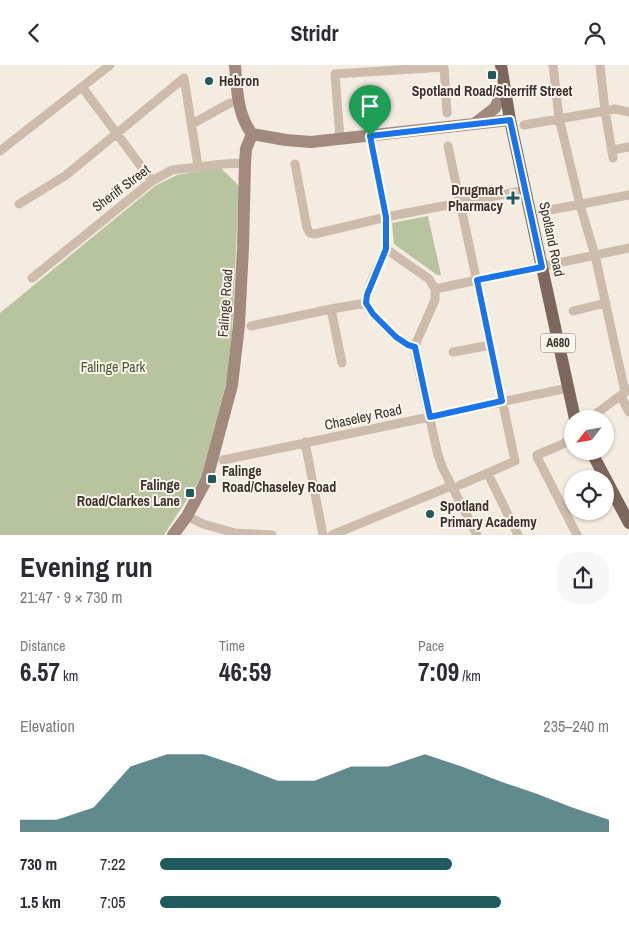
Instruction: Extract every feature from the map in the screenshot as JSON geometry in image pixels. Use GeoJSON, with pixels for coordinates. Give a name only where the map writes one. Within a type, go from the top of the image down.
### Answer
{"type":"FeatureCollection","features":[{"type":"Feature","properties":{"kind":"main road"},"geometry":{"type":"LineString","coordinates":[[235,65],[242,116],[244,124],[252,135],[311,142],[472,126],[510,120]]}},
{"type":"Feature","properties":{"kind":"main road","name":"Spotland Road"},"geometry":{"type":"LineString","coordinates":[[501,65],[510,120],[573,410]]}},
{"type":"Feature","properties":{"kind":"main road"},"geometry":{"type":"LineString","coordinates":[[472,126],[495,108],[504,89]]}},
{"type":"Feature","properties":{"kind":"main road","name":"Falinge Road"},"geometry":{"type":"LineString","coordinates":[[173,535],[187,516],[207,479],[232,385],[239,325],[246,149],[252,135]]}},
{"type":"Feature","properties":{"kind":"main road"},"geometry":{"type":"LineString","coordinates":[[597,460],[626,508],[629,523]]}},
{"type":"Feature","properties":{"kind":"street"},"geometry":{"type":"LineString","coordinates":[[0,151],[110,65]]}},
{"type":"Feature","properties":{"kind":"street"},"geometry":{"type":"LineString","coordinates":[[553,65],[559,118],[580,205],[596,255],[629,412]]}},
{"type":"Feature","properties":{"kind":"street"},"geometry":{"type":"LineString","coordinates":[[600,65],[605,111],[613,154],[629,147]]}},
{"type":"Feature","properties":{"kind":"street"},"geometry":{"type":"LineString","coordinates":[[340,139],[336,74],[444,67],[447,113]]}},
{"type":"Feature","properties":{"kind":"street"},"geometry":{"type":"LineString","coordinates":[[20,204],[65,176],[184,78],[198,166]]}},
{"type":"Feature","properties":{"kind":"street"},"geometry":{"type":"LineString","coordinates":[[82,87],[152,181]]}},
{"type":"Feature","properties":{"kind":"street"},"geometry":{"type":"LineString","coordinates":[[192,124],[230,103]]}},
{"type":"Feature","properties":{"kind":"street"},"geometry":{"type":"LineString","coordinates":[[524,125],[615,109],[629,112]]}},
{"type":"Feature","properties":{"kind":"street"},"geometry":{"type":"LineString","coordinates":[[370,136],[386,217],[386,249],[367,295],[366,303],[373,314],[396,337],[415,347]]}},
{"type":"Feature","properties":{"kind":"street"},"geometry":{"type":"LineString","coordinates":[[332,535],[488,474],[516,461],[448,146]]}},
{"type":"Feature","properties":{"kind":"street","name":"Sheriff Street"},"geometry":{"type":"LineString","coordinates":[[32,278],[152,181],[172,171],[198,166],[245,163]]}},
{"type":"Feature","properties":{"kind":"street"},"geometry":{"type":"LineString","coordinates":[[295,164],[307,229],[310,233],[315,234],[386,217],[526,189]]}},
{"type":"Feature","properties":{"kind":"street"},"geometry":{"type":"LineString","coordinates":[[550,210],[629,195]]}},
{"type":"Feature","properties":{"kind":"street"},"geometry":{"type":"LineString","coordinates":[[435,289],[629,248]]}},
{"type":"Feature","properties":{"kind":"street"},"geometry":{"type":"LineString","coordinates":[[386,249],[429,279],[435,289],[435,300],[415,347],[438,455],[456,485],[477,535]]}},
{"type":"Feature","properties":{"kind":"street"},"geometry":{"type":"LineString","coordinates":[[251,326],[366,303]]}},
{"type":"Feature","properties":{"kind":"street"},"geometry":{"type":"LineString","coordinates":[[573,311],[606,303]]}},
{"type":"Feature","properties":{"kind":"street"},"geometry":{"type":"LineString","coordinates":[[332,309],[342,363]]}},
{"type":"Feature","properties":{"kind":"street"},"geometry":{"type":"LineString","coordinates":[[453,352],[491,345]]}},
{"type":"Feature","properties":{"kind":"street","name":"Chaseley Road"},"geometry":{"type":"LineString","coordinates":[[223,460],[568,388]]}},
{"type":"Feature","properties":{"kind":"street"},"geometry":{"type":"LineString","coordinates":[[601,410],[625,393]]}},
{"type":"Feature","properties":{"kind":"street"},"geometry":{"type":"LineString","coordinates":[[305,443],[323,535]]}},
{"type":"Feature","properties":{"kind":"street"},"geometry":{"type":"LineString","coordinates":[[564,443],[537,455],[538,461],[577,535]]}},
{"type":"Feature","properties":{"kind":"street"},"geometry":{"type":"LineString","coordinates":[[488,474],[518,535]]}},
{"type":"Feature","properties":{"kind":"street"},"geometry":{"type":"LineString","coordinates":[[187,516],[203,524],[236,533],[272,535]]}},
{"type":"Feature","properties":{"kind":"green space","name":"Falinge Park"},"geometry":{"type":"Polygon","coordinates":[[[218,168],[222,169],[239,186],[232,334],[227,379],[202,476],[164,535],[0,535],[0,313],[155,186],[177,175],[218,168]]]}},
{"type":"Feature","properties":{"kind":"green space"},"geometry":{"type":"Polygon","coordinates":[[[428,216],[441,275],[437,275],[394,244],[392,223],[428,216]]]}},
{"type":"Feature","properties":{"kind":"place","name":"Spotland Road/Sherriff Street"},"geometry":{"type":"Point","coordinates":[492,75]}},
{"type":"Feature","properties":{"kind":"place","name":"Hebron"},"geometry":{"type":"Point","coordinates":[209,81]}},
{"type":"Feature","properties":{"kind":"place","name":"Drugmart Pharmacy"},"geometry":{"type":"Point","coordinates":[513,198]}},
{"type":"Feature","properties":{"kind":"place","name":"Falinge Road/Chaseley Road"},"geometry":{"type":"Point","coordinates":[212,479]}},
{"type":"Feature","properties":{"kind":"place","name":"Falinge Road/Clarkes Lane"},"geometry":{"type":"Point","coordinates":[190,493]}},
{"type":"Feature","properties":{"kind":"place","name":"Spotland Primary Academy"},"geometry":{"type":"Point","coordinates":[430,514]}},
{"type":"Feature","properties":{"kind":"route"},"geometry":{"type":"LineString","coordinates":[[510,120],[542,267],[477,280],[502,401],[430,417],[415,347],[405,344],[396,337],[373,314],[366,303],[367,295],[386,249],[386,217],[370,136],[472,126],[510,120]]}}]}
